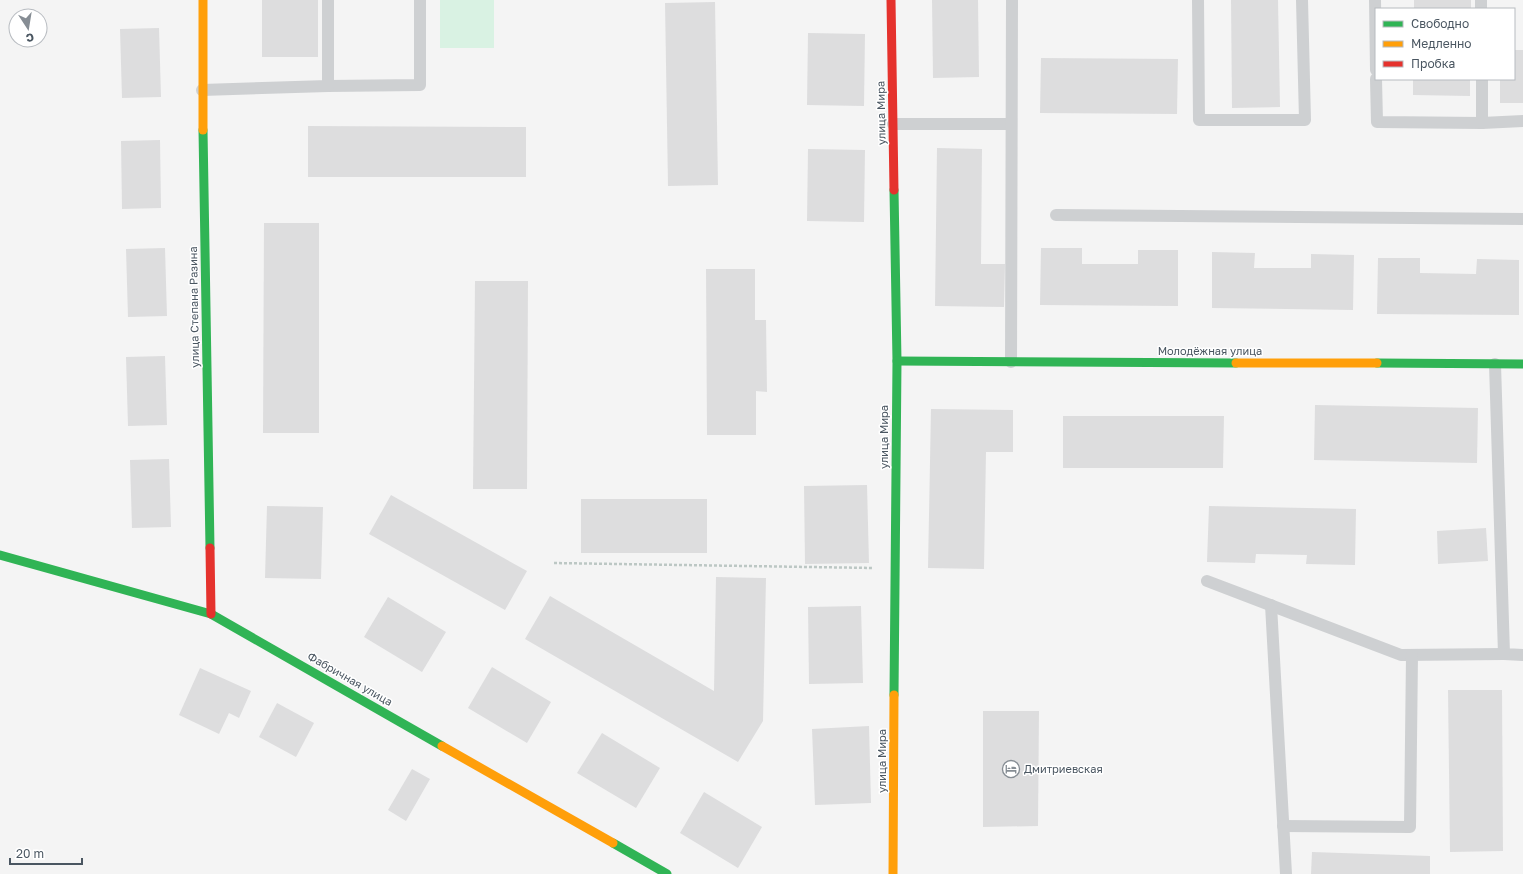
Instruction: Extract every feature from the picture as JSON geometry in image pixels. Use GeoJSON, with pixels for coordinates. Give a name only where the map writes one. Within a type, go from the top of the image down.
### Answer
{"type":"FeatureCollection","features":[{"type":"Feature","properties":{"kind":"street","name":"улица Степана Разина"},"geometry":{"type":"LineString","coordinates":[[203,0],[202,90],[211,614]]}},
{"type":"Feature","properties":{"kind":"street","name":"улица Мира"},"geometry":{"type":"LineString","coordinates":[[891,0],[897,361],[893,874]]}},
{"type":"Feature","properties":{"kind":"street","name":"Молодёжная улица"},"geometry":{"type":"LineString","coordinates":[[897,361],[1523,364]]}},
{"type":"Feature","properties":{"kind":"street","name":"Фабричная улица"},"geometry":{"type":"LineString","coordinates":[[0,555],[211,614],[667,874]]}},
{"type":"Feature","properties":{"kind":"lane"},"geometry":{"type":"LineString","coordinates":[[328,0],[328,86]]}},
{"type":"Feature","properties":{"kind":"lane"},"geometry":{"type":"LineString","coordinates":[[202,90],[420,85],[420,0]]}},
{"type":"Feature","properties":{"kind":"lane"},"geometry":{"type":"LineString","coordinates":[[1011,362],[1012,0]]}},
{"type":"Feature","properties":{"kind":"lane"},"geometry":{"type":"LineString","coordinates":[[1198,0],[1199,120],[1305,120],[1302,0]]}},
{"type":"Feature","properties":{"kind":"lane"},"geometry":{"type":"LineString","coordinates":[[1376,80],[1377,122],[1482,123],[1523,121]]}},
{"type":"Feature","properties":{"kind":"lane"},"geometry":{"type":"LineString","coordinates":[[1482,80],[1482,123]]}},
{"type":"Feature","properties":{"kind":"lane"},"geometry":{"type":"LineString","coordinates":[[893,124],[1011,124]]}},
{"type":"Feature","properties":{"kind":"lane"},"geometry":{"type":"LineString","coordinates":[[1056,215],[1523,218]]}},
{"type":"Feature","properties":{"kind":"lane"},"geometry":{"type":"LineString","coordinates":[[1495,364],[1504,654]]}},
{"type":"Feature","properties":{"kind":"lane"},"geometry":{"type":"LineString","coordinates":[[1207,581],[1402,655],[1523,655]]}},
{"type":"Feature","properties":{"kind":"lane"},"geometry":{"type":"LineString","coordinates":[[1271,606],[1286,874]]}},
{"type":"Feature","properties":{"kind":"lane"},"geometry":{"type":"LineString","coordinates":[[1283,826],[1410,827],[1412,655]]}},
{"type":"Feature","properties":{"kind":"path"},"geometry":{"type":"LineString","coordinates":[[554,563],[875,568]]}},
{"type":"Feature","properties":{"kind":"green space"},"geometry":{"type":"Polygon","coordinates":[[[440,0],[494,0],[494,48],[440,48],[440,0]]]}},
{"type":"Feature","properties":{"kind":"building"},"geometry":{"type":"Polygon","coordinates":[[[262,0],[318,0],[318,57],[262,57],[262,0]]]}},
{"type":"Feature","properties":{"kind":"building"},"geometry":{"type":"Polygon","coordinates":[[[932,0],[978,0],[979,77],[933,78],[932,0]]]}},
{"type":"Feature","properties":{"kind":"building"},"geometry":{"type":"Polygon","coordinates":[[[1231,0],[1278,0],[1280,107],[1232,108],[1231,0]]]}},
{"type":"Feature","properties":{"kind":"building"},"geometry":{"type":"Polygon","coordinates":[[[1414,0],[1471,0],[1471,8],[1414,8],[1414,0]]]}},
{"type":"Feature","properties":{"kind":"building"},"geometry":{"type":"Polygon","coordinates":[[[715,2],[718,185],[668,186],[665,3],[715,2]]]}},
{"type":"Feature","properties":{"kind":"building"},"geometry":{"type":"Polygon","coordinates":[[[159,28],[161,97],[122,98],[120,29],[159,28]]]}},
{"type":"Feature","properties":{"kind":"building"},"geometry":{"type":"Polygon","coordinates":[[[808,33],[865,34],[864,106],[807,105],[808,33]]]}},
{"type":"Feature","properties":{"kind":"building"},"geometry":{"type":"Polygon","coordinates":[[[1515,50],[1523,50],[1523,103],[1500,103],[1500,80],[1515,80],[1515,50]]]}},
{"type":"Feature","properties":{"kind":"building"},"geometry":{"type":"Polygon","coordinates":[[[1041,58],[1178,59],[1177,114],[1040,113],[1041,58]]]}},
{"type":"Feature","properties":{"kind":"building"},"geometry":{"type":"Polygon","coordinates":[[[1413,80],[1470,80],[1470,96],[1413,95],[1413,80]]]}},
{"type":"Feature","properties":{"kind":"building"},"geometry":{"type":"Polygon","coordinates":[[[308,126],[526,127],[526,177],[308,177],[308,126]]]}},
{"type":"Feature","properties":{"kind":"building"},"geometry":{"type":"Polygon","coordinates":[[[160,140],[161,208],[122,209],[121,141],[160,140]]]}},
{"type":"Feature","properties":{"kind":"building"},"geometry":{"type":"Polygon","coordinates":[[[937,148],[982,149],[981,264],[1005,264],[1004,307],[935,306],[937,148]]]}},
{"type":"Feature","properties":{"kind":"building"},"geometry":{"type":"Polygon","coordinates":[[[808,149],[865,150],[864,222],[807,221],[808,149]]]}},
{"type":"Feature","properties":{"kind":"building"},"geometry":{"type":"Polygon","coordinates":[[[264,223],[319,223],[319,433],[263,433],[264,223]]]}},
{"type":"Feature","properties":{"kind":"building"},"geometry":{"type":"Polygon","coordinates":[[[165,248],[167,316],[128,317],[126,249],[165,248]]]}},
{"type":"Feature","properties":{"kind":"building"},"geometry":{"type":"Polygon","coordinates":[[[1041,248],[1082,248],[1082,264],[1138,264],[1138,250],[1178,250],[1178,306],[1040,305],[1041,248]]]}},
{"type":"Feature","properties":{"kind":"building"},"geometry":{"type":"Polygon","coordinates":[[[1212,252],[1255,253],[1254,268],[1311,268],[1311,254],[1354,255],[1353,310],[1212,308],[1212,252]]]}},
{"type":"Feature","properties":{"kind":"building"},"geometry":{"type":"Polygon","coordinates":[[[1378,258],[1420,258],[1420,273],[1476,274],[1477,259],[1519,260],[1519,315],[1377,314],[1378,258]]]}},
{"type":"Feature","properties":{"kind":"building"},"geometry":{"type":"Polygon","coordinates":[[[706,269],[755,269],[755,320],[766,320],[767,392],[756,391],[756,435],[707,435],[706,269]]]}},
{"type":"Feature","properties":{"kind":"building"},"geometry":{"type":"Polygon","coordinates":[[[475,281],[528,281],[527,489],[473,489],[475,281]]]}},
{"type":"Feature","properties":{"kind":"building"},"geometry":{"type":"Polygon","coordinates":[[[165,356],[167,425],[128,426],[126,357],[165,356]]]}},
{"type":"Feature","properties":{"kind":"building"},"geometry":{"type":"Polygon","coordinates":[[[1315,405],[1478,408],[1477,463],[1314,460],[1315,405]]]}},
{"type":"Feature","properties":{"kind":"building"},"geometry":{"type":"Polygon","coordinates":[[[931,409],[1013,410],[1013,452],[986,452],[984,569],[928,568],[931,409]]]}},
{"type":"Feature","properties":{"kind":"building"},"geometry":{"type":"Polygon","coordinates":[[[1063,416],[1224,416],[1223,468],[1063,468],[1063,416]]]}},
{"type":"Feature","properties":{"kind":"building"},"geometry":{"type":"Polygon","coordinates":[[[169,459],[171,527],[132,528],[130,460],[169,459]]]}},
{"type":"Feature","properties":{"kind":"building"},"geometry":{"type":"Polygon","coordinates":[[[867,485],[869,563],[805,564],[804,486],[867,485]]]}},
{"type":"Feature","properties":{"kind":"building"},"geometry":{"type":"Polygon","coordinates":[[[391,495],[527,571],[505,610],[369,534],[391,495]]]}},
{"type":"Feature","properties":{"kind":"building"},"geometry":{"type":"Polygon","coordinates":[[[581,499],[707,499],[707,553],[581,553],[581,499]]]}},
{"type":"Feature","properties":{"kind":"building"},"geometry":{"type":"Polygon","coordinates":[[[267,506],[323,507],[321,579],[265,578],[267,506]]]}},
{"type":"Feature","properties":{"kind":"building"},"geometry":{"type":"Polygon","coordinates":[[[1209,506],[1356,509],[1355,565],[1306,564],[1307,555],[1256,554],[1255,563],[1207,562],[1209,506]]]}},
{"type":"Feature","properties":{"kind":"building"},"geometry":{"type":"Polygon","coordinates":[[[1486,528],[1488,561],[1438,564],[1437,531],[1486,528]]]}},
{"type":"Feature","properties":{"kind":"building"},"geometry":{"type":"Polygon","coordinates":[[[716,577],[766,578],[763,721],[738,762],[525,639],[550,596],[714,691],[716,577]]]}},
{"type":"Feature","properties":{"kind":"building"},"geometry":{"type":"Polygon","coordinates":[[[388,597],[446,632],[422,672],[364,637],[388,597]]]}},
{"type":"Feature","properties":{"kind":"building"},"geometry":{"type":"Polygon","coordinates":[[[861,606],[863,683],[809,684],[808,607],[861,606]]]}},
{"type":"Feature","properties":{"kind":"building"},"geometry":{"type":"Polygon","coordinates":[[[492,667],[551,702],[527,743],[468,708],[492,667]]]}},
{"type":"Feature","properties":{"kind":"building"},"geometry":{"type":"Polygon","coordinates":[[[200,668],[251,691],[239,718],[229,713],[219,734],[179,715],[200,668]]]}},
{"type":"Feature","properties":{"kind":"building"},"geometry":{"type":"Polygon","coordinates":[[[1448,690],[1502,690],[1503,851],[1450,852],[1448,690]]]}},
{"type":"Feature","properties":{"kind":"building"},"geometry":{"type":"Polygon","coordinates":[[[277,703],[314,723],[296,757],[259,737],[277,703]]]}},
{"type":"Feature","properties":{"kind":"building","name":"Дмитриевская"},"geometry":{"type":"Polygon","coordinates":[[[983,711],[1039,711],[1038,826],[983,827],[983,711]]]}},
{"type":"Feature","properties":{"kind":"building"},"geometry":{"type":"Polygon","coordinates":[[[869,726],[871,803],[815,805],[812,729],[869,726]]]}},
{"type":"Feature","properties":{"kind":"building"},"geometry":{"type":"Polygon","coordinates":[[[602,733],[660,768],[636,808],[577,773],[602,733]]]}},
{"type":"Feature","properties":{"kind":"building"},"geometry":{"type":"Polygon","coordinates":[[[412,769],[430,779],[406,821],[388,810],[412,769]]]}},
{"type":"Feature","properties":{"kind":"building"},"geometry":{"type":"Polygon","coordinates":[[[704,792],[762,827],[738,868],[680,833],[704,792]]]}},
{"type":"Feature","properties":{"kind":"building"},"geometry":{"type":"Polygon","coordinates":[[[1312,852],[1430,856],[1430,874],[1311,874],[1312,852]]]}},
{"type":"Feature","properties":{"kind":"traffic: fast"},"geometry":{"type":"LineString","coordinates":[[203,130],[210,548]]}},
{"type":"Feature","properties":{"kind":"traffic: fast"},"geometry":{"type":"LineString","coordinates":[[894,190],[897,361],[894,695]]}},
{"type":"Feature","properties":{"kind":"traffic: fast"},"geometry":{"type":"LineString","coordinates":[[897,361],[1236,363]]}},
{"type":"Feature","properties":{"kind":"traffic: fast"},"geometry":{"type":"LineString","coordinates":[[1377,363],[1523,364]]}},
{"type":"Feature","properties":{"kind":"traffic: fast"},"geometry":{"type":"LineString","coordinates":[[0,555],[211,614],[442,746]]}},
{"type":"Feature","properties":{"kind":"traffic: fast"},"geometry":{"type":"LineString","coordinates":[[613,843],[667,874]]}},
{"type":"Feature","properties":{"kind":"traffic: slow"},"geometry":{"type":"LineString","coordinates":[[203,0],[203,130]]}},
{"type":"Feature","properties":{"kind":"traffic: slow"},"geometry":{"type":"LineString","coordinates":[[1236,363],[1377,363]]}},
{"type":"Feature","properties":{"kind":"traffic: slow"},"geometry":{"type":"LineString","coordinates":[[893,874],[894,695]]}},
{"type":"Feature","properties":{"kind":"traffic: slow"},"geometry":{"type":"LineString","coordinates":[[442,746],[613,843]]}},
{"type":"Feature","properties":{"kind":"traffic: jam"},"geometry":{"type":"LineString","coordinates":[[891,0],[894,190]]}},
{"type":"Feature","properties":{"kind":"traffic: jam"},"geometry":{"type":"LineString","coordinates":[[210,548],[211,614]]}},
{"type":"Feature","properties":{"kind":"place","name":"Дмитриевская"},"geometry":{"type":"Point","coordinates":[1011,769]}}]}
